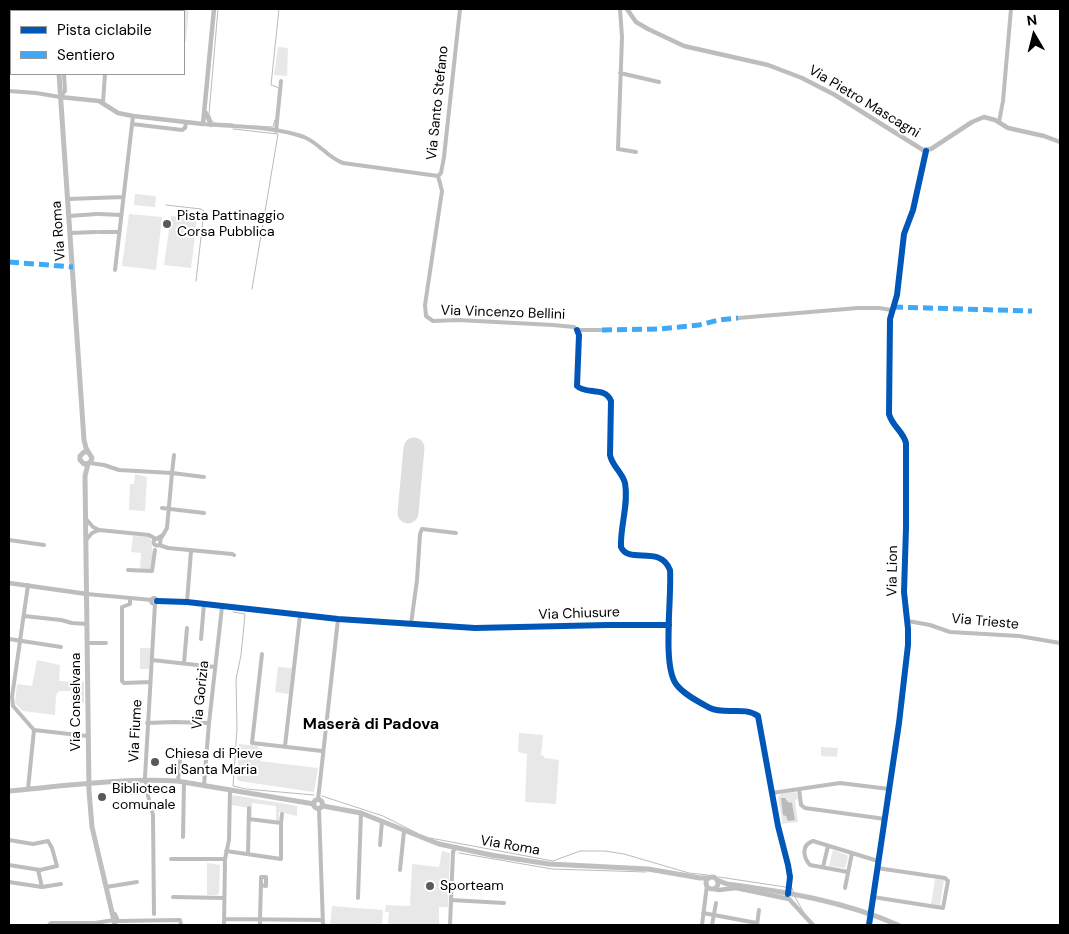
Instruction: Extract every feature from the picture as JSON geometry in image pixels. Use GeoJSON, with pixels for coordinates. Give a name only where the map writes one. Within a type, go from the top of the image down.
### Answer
{"type":"FeatureCollection","features":[{"type":"Feature","properties":{"kind":"main road","name":"Via Roma"},"geometry":{"type":"LineString","coordinates":[[59,75],[84,440],[87,453]]}},
{"type":"Feature","properties":{"kind":"main road"},"geometry":{"type":"LineString","coordinates":[[87,453],[92,458],[87,463],[80,458],[87,453]]}},
{"type":"Feature","properties":{"kind":"main road","name":"Via Conselvana"},"geometry":{"type":"LineString","coordinates":[[87,463],[85,476],[88,784],[92,827],[114,922]]}},
{"type":"Feature","properties":{"kind":"main road"},"geometry":{"type":"LineString","coordinates":[[9,791],[146,780],[181,781],[316,802],[315,807],[321,807]]}},
{"type":"Feature","properties":{"kind":"main road","name":"Via Roma"},"geometry":{"type":"LineString","coordinates":[[321,807],[360,813],[433,842],[455,848],[549,864],[648,869],[700,878],[708,882],[715,878],[728,884]]}},
{"type":"Feature","properties":{"kind":"main road"},"geometry":{"type":"LineString","coordinates":[[715,888],[717,880]]}},
{"type":"Feature","properties":{"kind":"main road"},"geometry":{"type":"LineString","coordinates":[[708,882],[715,888]]}},
{"type":"Feature","properties":{"kind":"main road"},"geometry":{"type":"LineString","coordinates":[[715,888],[728,884],[789,890],[798,896],[840,904],[871,913],[898,925]]}},
{"type":"Feature","properties":{"kind":"street"},"geometry":{"type":"LineString","coordinates":[[203,124],[214,9]]}},
{"type":"Feature","properties":{"kind":"street","name":"Via Santo Stefano"},"geometry":{"type":"LineString","coordinates":[[60,97],[103,102],[118,112],[133,116],[276,131],[308,139],[332,158],[343,163],[438,176],[441,174],[444,156],[460,9]]}},
{"type":"Feature","properties":{"kind":"street"},"geometry":{"type":"LineString","coordinates":[[620,9],[622,30],[618,149],[636,152]]}},
{"type":"Feature","properties":{"kind":"street","name":"Via Pietro Mascagni"},"geometry":{"type":"LineString","coordinates":[[627,9],[632,17],[642,26],[684,46],[768,65],[802,78],[828,91],[926,151],[980,118],[988,117],[1008,128],[1044,136],[1060,142]]}},
{"type":"Feature","properties":{"kind":"street"},"geometry":{"type":"LineString","coordinates":[[999,122],[1003,102],[1011,9]]}},
{"type":"Feature","properties":{"kind":"street"},"geometry":{"type":"LineString","coordinates":[[620,73],[659,82]]}},
{"type":"Feature","properties":{"kind":"street","name":"Via Roma"},"geometry":{"type":"LineString","coordinates":[[60,97],[64,91],[64,75]]}},
{"type":"Feature","properties":{"kind":"street"},"geometry":{"type":"LineString","coordinates":[[103,102],[105,75]]}},
{"type":"Feature","properties":{"kind":"street"},"geometry":{"type":"LineString","coordinates":[[276,131],[281,81]]}},
{"type":"Feature","properties":{"kind":"street"},"geometry":{"type":"LineString","coordinates":[[9,91],[36,92],[60,97]]}},
{"type":"Feature","properties":{"kind":"street"},"geometry":{"type":"LineString","coordinates":[[196,124],[205,106]]}},
{"type":"Feature","properties":{"kind":"street"},"geometry":{"type":"LineString","coordinates":[[205,106],[207,118],[211,125]]}},
{"type":"Feature","properties":{"kind":"street"},"geometry":{"type":"LineString","coordinates":[[115,270],[133,116]]}},
{"type":"Feature","properties":{"kind":"street"},"geometry":{"type":"LineString","coordinates":[[132,124],[159,127],[160,120]]}},
{"type":"Feature","properties":{"kind":"street","name":"Via Santo Stefano"},"geometry":{"type":"LineString","coordinates":[[159,127],[184,129],[186,123]]}},
{"type":"Feature","properties":{"kind":"street","name":"Via Lion"},"geometry":{"type":"LineString","coordinates":[[868,925],[885,819],[908,640],[908,621],[904,592],[906,443],[903,435],[893,424],[889,414],[888,331],[896,295],[904,234],[913,210],[926,151]]}},
{"type":"Feature","properties":{"kind":"street","name":"Via Vincenzo Bellini"},"geometry":{"type":"LineString","coordinates":[[438,176],[442,191],[425,305],[425,313],[429,320],[553,325],[574,327],[577,330],[602,330]]}},
{"type":"Feature","properties":{"kind":"street"},"geometry":{"type":"LineString","coordinates":[[68,199],[124,198]]}},
{"type":"Feature","properties":{"kind":"street"},"geometry":{"type":"LineString","coordinates":[[69,216],[122,215]]}},
{"type":"Feature","properties":{"kind":"street"},"geometry":{"type":"LineString","coordinates":[[70,233],[119,232]]}},
{"type":"Feature","properties":{"kind":"street"},"geometry":{"type":"LineString","coordinates":[[738,318],[864,308],[892,310]]}},
{"type":"Feature","properties":{"kind":"street"},"geometry":{"type":"LineString","coordinates":[[577,330],[579,335],[577,386],[582,390],[603,392],[609,396],[611,401],[610,455],[611,461],[624,480],[625,487],[623,551],[628,554],[655,556],[664,560],[669,566],[670,668],[674,681],[679,688],[714,709],[751,712],[758,716],[778,826],[787,858],[790,877],[789,890]]}},
{"type":"Feature","properties":{"kind":"street"},"geometry":{"type":"LineString","coordinates":[[87,453],[104,465]]}},
{"type":"Feature","properties":{"kind":"street"},"geometry":{"type":"LineString","coordinates":[[128,570],[152,571],[157,543],[167,528],[174,455]]}},
{"type":"Feature","properties":{"kind":"street"},"geometry":{"type":"LineString","coordinates":[[87,463],[123,470],[204,477]]}},
{"type":"Feature","properties":{"kind":"street"},"geometry":{"type":"LineString","coordinates":[[162,508],[204,513]]}},
{"type":"Feature","properties":{"kind":"street"},"geometry":{"type":"LineString","coordinates":[[86,519],[93,528],[149,535],[157,543],[168,548],[234,555]]}},
{"type":"Feature","properties":{"kind":"street"},"geometry":{"type":"LineString","coordinates":[[411,624],[422,529],[456,533]]}},
{"type":"Feature","properties":{"kind":"street"},"geometry":{"type":"LineString","coordinates":[[86,540],[92,533],[99,530]]}},
{"type":"Feature","properties":{"kind":"street"},"geometry":{"type":"LineString","coordinates":[[9,547],[9,540],[44,545]]}},
{"type":"Feature","properties":{"kind":"street"},"geometry":{"type":"LineString","coordinates":[[187,602],[191,550]]}},
{"type":"Feature","properties":{"kind":"street"},"geometry":{"type":"LineString","coordinates":[[9,582],[86,594]]}},
{"type":"Feature","properties":{"kind":"street"},"geometry":{"type":"LineString","coordinates":[[28,585],[12,703],[34,730],[87,736]]}},
{"type":"Feature","properties":{"kind":"street","name":"Via Chiusure"},"geometry":{"type":"LineString","coordinates":[[86,594],[155,602],[187,602],[338,619],[475,628],[670,625]]}},
{"type":"Feature","properties":{"kind":"street","name":"Via Fiume"},"geometry":{"type":"LineString","coordinates":[[130,598],[130,604],[122,607],[122,680],[124,682],[150,682]]}},
{"type":"Feature","properties":{"kind":"street","name":"Via Fiume"},"geometry":{"type":"LineString","coordinates":[[154,914],[153,815],[146,780],[147,723],[155,602]]}},
{"type":"Feature","properties":{"kind":"street"},"geometry":{"type":"LineString","coordinates":[[201,638],[204,604]]}},
{"type":"Feature","properties":{"kind":"street","name":"Via Gorizia"},"geometry":{"type":"LineString","coordinates":[[204,785],[222,607]]}},
{"type":"Feature","properties":{"kind":"street"},"geometry":{"type":"LineString","coordinates":[[285,746],[300,615]]}},
{"type":"Feature","properties":{"kind":"street"},"geometry":{"type":"LineString","coordinates":[[24,616],[61,620],[72,624],[87,624]]}},
{"type":"Feature","properties":{"kind":"street"},"geometry":{"type":"LineString","coordinates":[[316,802],[338,619]]}},
{"type":"Feature","properties":{"kind":"street","name":"Via Trieste"},"geometry":{"type":"LineString","coordinates":[[908,621],[930,625],[950,632],[1019,636],[1060,642]]}},
{"type":"Feature","properties":{"kind":"street"},"geometry":{"type":"LineString","coordinates":[[184,663],[187,628]]}},
{"type":"Feature","properties":{"kind":"street"},"geometry":{"type":"LineString","coordinates":[[9,639],[61,647]]}},
{"type":"Feature","properties":{"kind":"street"},"geometry":{"type":"LineString","coordinates":[[87,643],[106,643]]}},
{"type":"Feature","properties":{"kind":"street"},"geometry":{"type":"LineString","coordinates":[[262,654],[252,743],[322,751]]}},
{"type":"Feature","properties":{"kind":"street"},"geometry":{"type":"LineString","coordinates":[[152,660],[215,667]]}},
{"type":"Feature","properties":{"kind":"street"},"geometry":{"type":"LineString","coordinates":[[9,678],[15,679]]}},
{"type":"Feature","properties":{"kind":"street"},"geometry":{"type":"LineString","coordinates":[[147,723],[209,723]]}},
{"type":"Feature","properties":{"kind":"street"},"geometry":{"type":"LineString","coordinates":[[28,789],[34,730]]}},
{"type":"Feature","properties":{"kind":"street"},"geometry":{"type":"LineString","coordinates":[[180,761],[183,837]]}},
{"type":"Feature","properties":{"kind":"street"},"geometry":{"type":"LineString","coordinates":[[772,793],[840,782],[889,789]]}},
{"type":"Feature","properties":{"kind":"street"},"geometry":{"type":"LineString","coordinates":[[799,789],[801,805],[805,808],[885,819]]}},
{"type":"Feature","properties":{"kind":"street"},"geometry":{"type":"LineString","coordinates":[[224,925],[225,859],[229,840],[230,790]]}},
{"type":"Feature","properties":{"kind":"street"},"geometry":{"type":"LineString","coordinates":[[321,807],[323,925]]}},
{"type":"Feature","properties":{"kind":"street"},"geometry":{"type":"LineString","coordinates":[[248,854],[249,808]]}},
{"type":"Feature","properties":{"kind":"street"},"geometry":{"type":"LineString","coordinates":[[358,898],[360,813]]}},
{"type":"Feature","properties":{"kind":"street"},"geometry":{"type":"LineString","coordinates":[[226,851],[281,859],[282,814]]}},
{"type":"Feature","properties":{"kind":"street"},"geometry":{"type":"LineString","coordinates":[[249,819],[281,823]]}},
{"type":"Feature","properties":{"kind":"street"},"geometry":{"type":"LineString","coordinates":[[380,845],[382,821]]}},
{"type":"Feature","properties":{"kind":"street"},"geometry":{"type":"LineString","coordinates":[[400,870],[404,831]]}},
{"type":"Feature","properties":{"kind":"street"},"geometry":{"type":"LineString","coordinates":[[9,840],[33,844],[48,841],[57,866],[38,870],[9,865]]}},
{"type":"Feature","properties":{"kind":"street"},"geometry":{"type":"LineString","coordinates":[[848,872],[810,865],[805,858],[804,849],[807,843],[813,841],[878,861]]}},
{"type":"Feature","properties":{"kind":"street"},"geometry":{"type":"LineString","coordinates":[[823,867],[828,846]]}},
{"type":"Feature","properties":{"kind":"street"},"geometry":{"type":"LineString","coordinates":[[450,925],[453,852],[455,848]]}},
{"type":"Feature","properties":{"kind":"street"},"geometry":{"type":"LineString","coordinates":[[845,888],[852,853]]}},
{"type":"Feature","properties":{"kind":"street"},"geometry":{"type":"LineString","coordinates":[[172,859],[225,859]]}},
{"type":"Feature","properties":{"kind":"street"},"geometry":{"type":"LineString","coordinates":[[873,897],[943,908],[948,881],[945,878],[877,868]]}},
{"type":"Feature","properties":{"kind":"street"},"geometry":{"type":"LineString","coordinates":[[38,870],[42,887]]}},
{"type":"Feature","properties":{"kind":"street"},"geometry":{"type":"LineString","coordinates":[[9,882],[42,887],[60,884]]}},
{"type":"Feature","properties":{"kind":"street"},"geometry":{"type":"LineString","coordinates":[[106,887],[137,882]]}},
{"type":"Feature","properties":{"kind":"street"},"geometry":{"type":"LineString","coordinates":[[702,925],[708,882]]}},
{"type":"Feature","properties":{"kind":"street"},"geometry":{"type":"LineString","coordinates":[[260,925],[261,886]]}},
{"type":"Feature","properties":{"kind":"street"},"geometry":{"type":"LineString","coordinates":[[706,900],[715,888],[719,890],[736,888],[787,898],[792,901],[810,923]]}},
{"type":"Feature","properties":{"kind":"street"},"geometry":{"type":"LineString","coordinates":[[172,897],[224,898]]}},
{"type":"Feature","properties":{"kind":"street"},"geometry":{"type":"LineString","coordinates":[[451,900],[504,903]]}},
{"type":"Feature","properties":{"kind":"street"},"geometry":{"type":"LineString","coordinates":[[712,925],[716,903]]}},
{"type":"Feature","properties":{"kind":"street"},"geometry":{"type":"LineString","coordinates":[[112,910],[118,921],[178,920],[181,925]]}},
{"type":"Feature","properties":{"kind":"street"},"geometry":{"type":"LineString","coordinates":[[703,913],[757,924],[759,910]]}},
{"type":"Feature","properties":{"kind":"street"},"geometry":{"type":"LineString","coordinates":[[224,919],[323,920]]}},
{"type":"Feature","properties":{"kind":"street"},"geometry":{"type":"LineString","coordinates":[[48,925],[51,923],[114,922]]}},
{"type":"Feature","properties":{"kind":"shaded area"},"geometry":{"type":"Polygon","coordinates":[[[189,9],[186,42],[185,10],[165,10],[189,9]]]}},
{"type":"Feature","properties":{"kind":"shaded area"},"geometry":{"type":"Polygon","coordinates":[[[278,47],[288,48],[287,76],[274,75],[278,47]]]}},
{"type":"Feature","properties":{"kind":"shaded area"},"geometry":{"type":"Polygon","coordinates":[[[135,194],[156,196],[155,207],[134,205],[135,194]]]}},
{"type":"Feature","properties":{"kind":"shaded area"},"geometry":{"type":"Polygon","coordinates":[[[129,214],[162,217],[156,270],[122,266],[129,214]]]}},
{"type":"Feature","properties":{"kind":"shaded area"},"geometry":{"type":"Polygon","coordinates":[[[171,216],[197,219],[191,268],[164,265],[171,216]]]}},
{"type":"Feature","properties":{"kind":"shaded area"},"geometry":{"type":"Polygon","coordinates":[[[135,474],[147,477],[145,511],[129,510],[130,484],[134,484],[135,474]]]}},
{"type":"Feature","properties":{"kind":"shaded area"},"geometry":{"type":"Polygon","coordinates":[[[133,536],[149,537],[153,549],[151,569],[140,569],[141,553],[131,552],[133,536]]]}},
{"type":"Feature","properties":{"kind":"shaded area"},"geometry":{"type":"Polygon","coordinates":[[[140,648],[151,648],[149,669],[140,669],[140,648]]]}},
{"type":"Feature","properties":{"kind":"shaded area"},"geometry":{"type":"Polygon","coordinates":[[[37,660],[60,665],[59,681],[84,682],[84,703],[71,702],[71,691],[59,691],[56,695],[55,715],[23,711],[15,703],[17,684],[32,686],[37,660]]]}},
{"type":"Feature","properties":{"kind":"shaded area"},"geometry":{"type":"Polygon","coordinates":[[[278,667],[292,668],[289,694],[275,692],[278,667]]]}},
{"type":"Feature","properties":{"kind":"shaded area"},"geometry":{"type":"Polygon","coordinates":[[[519,733],[543,735],[541,755],[544,758],[559,760],[556,804],[525,802],[527,754],[518,752],[519,733]]]}},
{"type":"Feature","properties":{"kind":"shaded area"},"geometry":{"type":"Polygon","coordinates":[[[239,744],[258,746],[258,748],[262,749],[260,761],[318,768],[314,792],[239,781],[237,779],[239,744]]]}},
{"type":"Feature","properties":{"kind":"shaded area"},"geometry":{"type":"Polygon","coordinates":[[[821,747],[838,748],[837,757],[821,756],[821,747]]]}},
{"type":"Feature","properties":{"kind":"shaded area"},"geometry":{"type":"Polygon","coordinates":[[[797,793],[798,799],[795,800],[798,822],[781,824],[778,797],[781,794],[797,793]]]}},
{"type":"Feature","properties":{"kind":"shaded area"},"geometry":{"type":"Polygon","coordinates":[[[233,795],[297,806],[297,816],[279,812],[279,821],[276,821],[276,806],[252,803],[252,817],[249,817],[249,808],[232,805],[233,795]]]}},
{"type":"Feature","properties":{"kind":"shaded area"},"geometry":{"type":"Polygon","coordinates":[[[781,798],[785,798],[788,802],[792,803],[795,820],[788,821],[786,816],[783,815],[781,798]]]}},
{"type":"Feature","properties":{"kind":"shaded area"},"geometry":{"type":"Polygon","coordinates":[[[833,850],[847,855],[845,868],[829,866],[833,850]]]}},
{"type":"Feature","properties":{"kind":"shaded area","name":"Sporteam"},"geometry":{"type":"Polygon","coordinates":[[[442,851],[450,853],[448,907],[439,907],[439,925],[388,925],[389,912],[385,912],[386,905],[410,906],[412,864],[439,867],[442,851]]]}},
{"type":"Feature","properties":{"kind":"shaded area"},"geometry":{"type":"Polygon","coordinates":[[[207,863],[220,865],[219,893],[217,895],[207,895],[207,863]]]}},
{"type":"Feature","properties":{"kind":"shaded area"},"geometry":{"type":"Polygon","coordinates":[[[935,879],[944,880],[940,906],[931,904],[935,879]]]}},
{"type":"Feature","properties":{"kind":"shaded area"},"geometry":{"type":"Polygon","coordinates":[[[332,906],[383,910],[382,925],[330,925],[332,906]]]}},
{"type":"Feature","properties":{"kind":"waterway"},"geometry":{"type":"LineString","coordinates":[[218,9],[209,114],[215,123],[233,124]]}},
{"type":"Feature","properties":{"kind":"waterway"},"geometry":{"type":"LineString","coordinates":[[279,9],[271,85],[279,89]]}},
{"type":"Feature","properties":{"kind":"waterway"},"geometry":{"type":"LineString","coordinates":[[254,126],[273,127],[275,120]]}},
{"type":"Feature","properties":{"kind":"waterway"},"geometry":{"type":"LineString","coordinates":[[233,129],[278,134],[252,289]]}},
{"type":"Feature","properties":{"kind":"waterway"},"geometry":{"type":"LineString","coordinates":[[166,205],[201,209],[204,211],[196,281]]}},
{"type":"Feature","properties":{"kind":"waterway"},"geometry":{"type":"LineString","coordinates":[[233,612],[245,614],[241,655],[236,679],[237,729],[233,786],[246,789],[314,795]]}},
{"type":"Feature","properties":{"kind":"waterway"},"geometry":{"type":"LineString","coordinates":[[322,796],[383,816],[417,833]]}},
{"type":"Feature","properties":{"kind":"waterway"},"geometry":{"type":"LineString","coordinates":[[430,838],[553,861],[580,851],[605,851],[624,854],[689,873],[708,875]]}},
{"type":"Feature","properties":{"kind":"waterway"},"geometry":{"type":"LineString","coordinates":[[459,853],[552,869],[646,872]]}},
{"type":"Feature","properties":{"kind":"waterway"},"geometry":{"type":"LineString","coordinates":[[719,877],[792,888],[794,893]]}},
{"type":"Feature","properties":{"kind":"waterway"},"geometry":{"type":"LineString","coordinates":[[795,897],[803,911]]}},
{"type":"Feature","properties":{"kind":"runway"},"geometry":{"type":"LineString","coordinates":[[408,513],[414,448]]}},
{"type":"Feature","properties":{"kind":"marked path"},"geometry":{"type":"LineString","coordinates":[[9,262],[73,267]]}},
{"type":"Feature","properties":{"kind":"marked path"},"geometry":{"type":"LineString","coordinates":[[893,307],[1032,311]]}},
{"type":"Feature","properties":{"kind":"marked path"},"geometry":{"type":"LineString","coordinates":[[602,330],[659,329],[699,325],[738,318]]}},
{"type":"Feature","properties":{"kind":"cycle path"},"geometry":{"type":"LineString","coordinates":[[869,925],[899,723],[908,645],[904,592],[906,443],[889,414],[890,319],[897,295],[904,234],[913,210],[926,151]]}},
{"type":"Feature","properties":{"kind":"cycle path"},"geometry":{"type":"LineString","coordinates":[[577,330],[579,335],[577,386],[581,389],[600,392],[608,396],[611,401],[610,455],[624,479],[626,491],[621,547],[631,555],[659,558],[665,562],[670,570],[669,662],[672,675],[679,688],[710,708],[722,711],[741,711],[758,716],[778,826],[788,865],[790,877],[788,894]]}},
{"type":"Feature","properties":{"kind":"cycle path"},"geometry":{"type":"LineString","coordinates":[[157,601],[187,602],[338,619],[475,628],[669,625]]}},
{"type":"Feature","properties":{"kind":"place","name":"Pista Pattinaggio Corsa Pubblica"},"geometry":{"type":"Point","coordinates":[167,224]}},
{"type":"Feature","properties":{"kind":"place","name":"Chiesa di Pieve di Santa Maria"},"geometry":{"type":"Point","coordinates":[155,762]}},
{"type":"Feature","properties":{"kind":"place","name":"Biblioteca comunale"},"geometry":{"type":"Point","coordinates":[102,797]}},
{"type":"Feature","properties":{"kind":"place","name":"Sporteam"},"geometry":{"type":"Point","coordinates":[430,886]}},
{"type":"Feature","properties":{"kind":"district","name":"Maserà di Padova"},"geometry":{"type":"Point","coordinates":[371,725]}}]}
